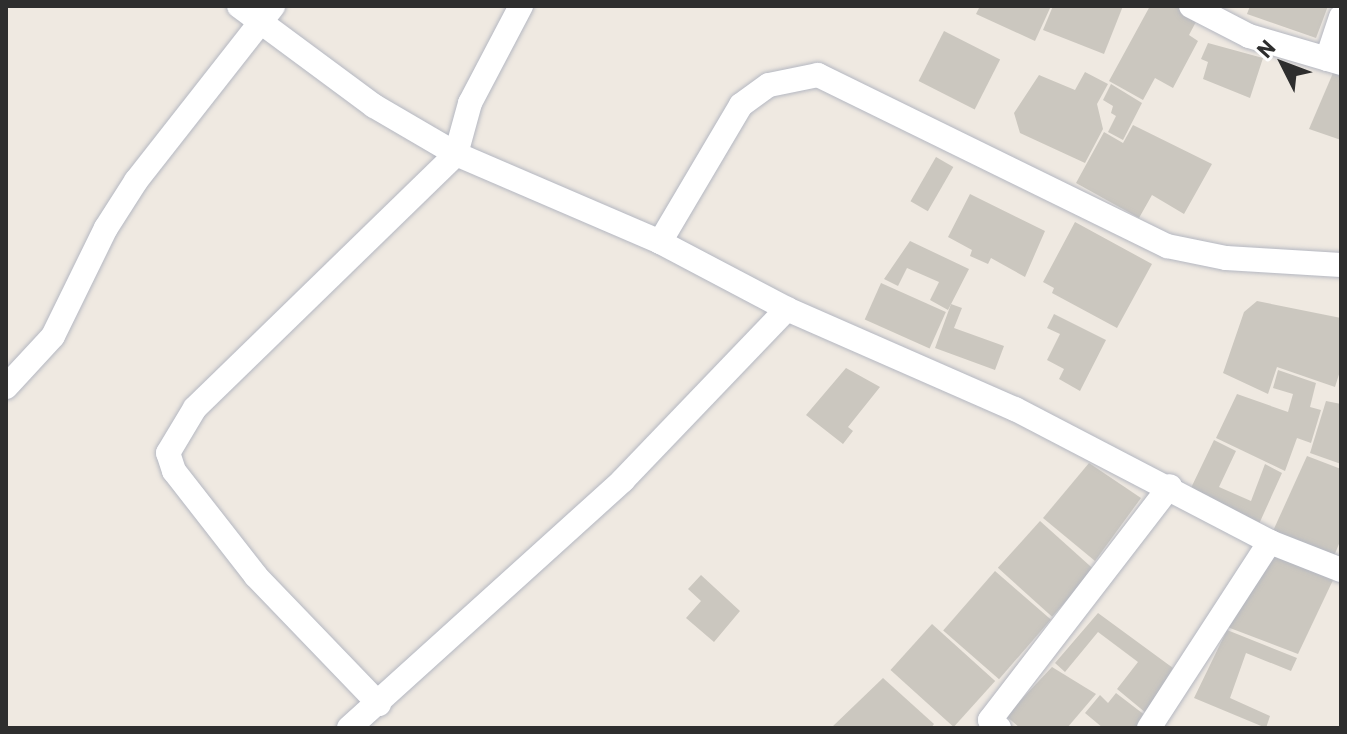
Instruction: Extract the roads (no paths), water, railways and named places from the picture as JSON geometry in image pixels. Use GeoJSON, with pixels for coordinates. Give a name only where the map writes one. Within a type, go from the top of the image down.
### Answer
{"type":"FeatureCollection","features":[{"type":"Feature","properties":{"kind":"street"},"geometry":{"type":"LineString","coordinates":[[239,6],[267,15],[374,106],[456,154],[660,242],[787,309],[1015,409],[1170,486],[1270,542],[1341,570]]}},
{"type":"Feature","properties":{"kind":"street"},"geometry":{"type":"LineString","coordinates":[[379,704],[256,576],[174,471],[168,453],[195,408],[456,154],[470,103],[521,6]]}},
{"type":"Feature","properties":{"kind":"street"},"geometry":{"type":"LineString","coordinates":[[1191,6],[1249,36],[1334,61],[1341,17]]}},
{"type":"Feature","properties":{"kind":"street"},"geometry":{"type":"LineString","coordinates":[[6,387],[53,336],[136,181],[267,15]]}},
{"type":"Feature","properties":{"kind":"street"},"geometry":{"type":"LineString","coordinates":[[660,242],[741,105],[776,82],[818,75],[1167,246],[1226,258],[1341,265]]}},
{"type":"Feature","properties":{"kind":"street"},"geometry":{"type":"LineString","coordinates":[[349,728],[623,480],[787,309]]}},
{"type":"Feature","properties":{"kind":"street"},"geometry":{"type":"LineString","coordinates":[[990,725],[1170,486]]}},
{"type":"Feature","properties":{"kind":"street"},"geometry":{"type":"LineString","coordinates":[[1149,728],[1270,542]]}}]}
